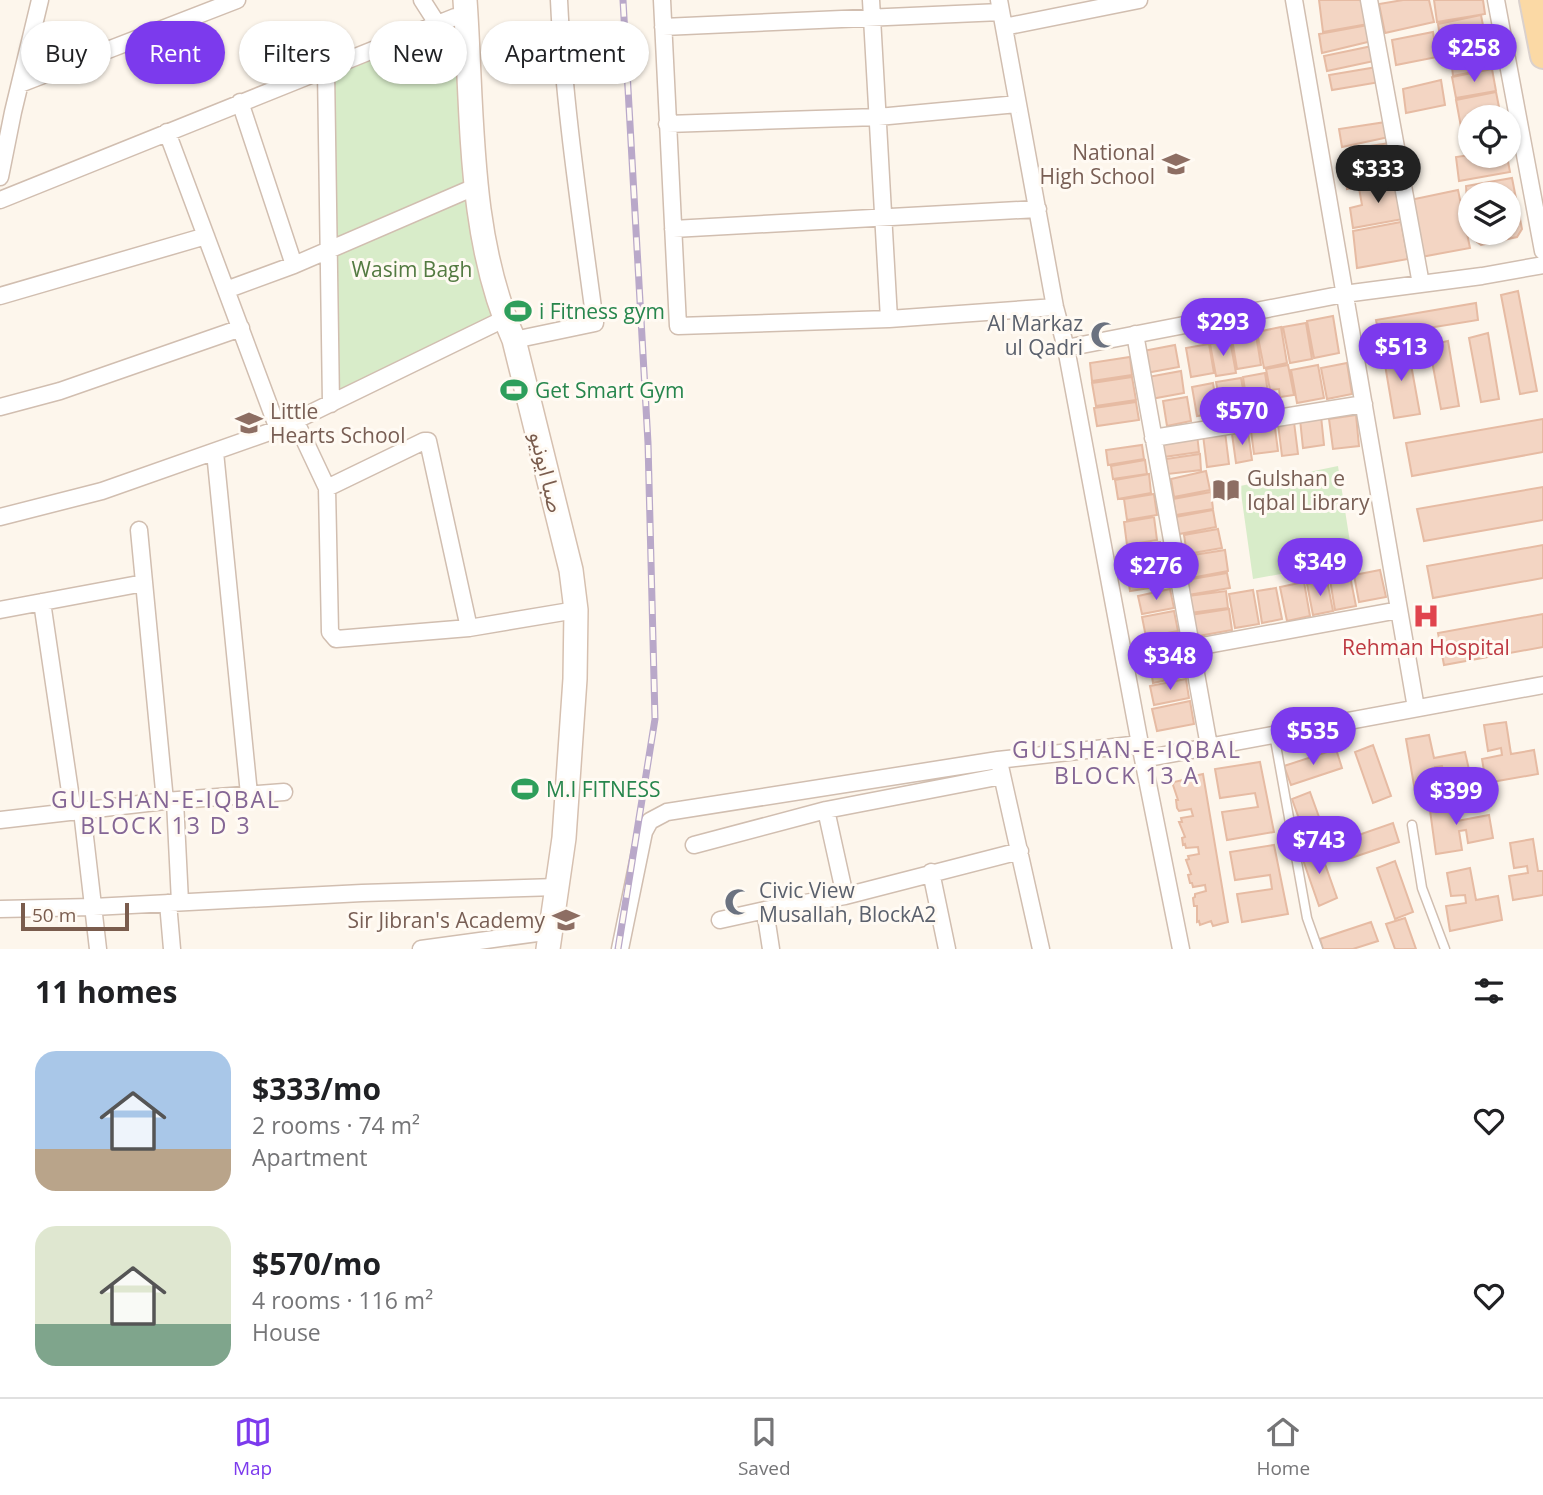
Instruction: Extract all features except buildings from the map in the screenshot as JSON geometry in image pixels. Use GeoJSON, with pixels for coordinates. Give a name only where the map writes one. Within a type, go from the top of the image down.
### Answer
{"type":"FeatureCollection","features":[{"type":"Feature","properties":{"kind":"main road"},"geometry":{"type":"LineString","coordinates":[[1532,0],[1543,56]]}},
{"type":"Feature","properties":{"kind":"main road","name":"صبا ایونیو"},"geometry":{"type":"LineString","coordinates":[[466,8],[477,186],[487,254],[504,318],[514,340],[571,570],[576,610],[570,758],[550,940]]}},
{"type":"Feature","properties":{"kind":"street"},"geometry":{"type":"LineString","coordinates":[[0,177],[6,110],[20,84],[40,0]]}},
{"type":"Feature","properties":{"kind":"street"},"geometry":{"type":"LineString","coordinates":[[20,84],[237,0]]}},
{"type":"Feature","properties":{"kind":"street"},"geometry":{"type":"LineString","coordinates":[[422,0],[435,21]]}},
{"type":"Feature","properties":{"kind":"street"},"geometry":{"type":"LineString","coordinates":[[514,340],[595,323],[570,134],[559,0]]}},
{"type":"Feature","properties":{"kind":"street"},"geometry":{"type":"LineString","coordinates":[[662,0],[678,326],[889,319],[1055,307]]}},
{"type":"Feature","properties":{"kind":"street"},"geometry":{"type":"LineString","coordinates":[[872,0],[889,319]]}},
{"type":"Feature","properties":{"kind":"street"},"geometry":{"type":"LineString","coordinates":[[663,27],[1001,13],[1139,0]]}},
{"type":"Feature","properties":{"kind":"street"},"geometry":{"type":"LineString","coordinates":[[1294,0],[1416,708]]}},
{"type":"Feature","properties":{"kind":"street"},"geometry":{"type":"LineString","coordinates":[[1369,0],[1421,284]]}},
{"type":"Feature","properties":{"kind":"street"},"geometry":{"type":"LineString","coordinates":[[1496,0],[1543,251]]}},
{"type":"Feature","properties":{"kind":"street"},"geometry":{"type":"LineString","coordinates":[[448,21],[466,8]]}},
{"type":"Feature","properties":{"kind":"street"},"geometry":{"type":"LineString","coordinates":[[1001,13],[1055,307],[1066,348],[1141,752],[1181,949]]}},
{"type":"Feature","properties":{"kind":"street"},"geometry":{"type":"LineString","coordinates":[[0,200],[290,84]]}},
{"type":"Feature","properties":{"kind":"street"},"geometry":{"type":"LineString","coordinates":[[326,84],[331,404]]}},
{"type":"Feature","properties":{"kind":"street"},"geometry":{"type":"LineString","coordinates":[[240,103],[294,265]]}},
{"type":"Feature","properties":{"kind":"street"},"geometry":{"type":"LineString","coordinates":[[667,124],[878,117],[1018,104]]}},
{"type":"Feature","properties":{"kind":"street"},"geometry":{"type":"LineString","coordinates":[[167,132],[278,429]]}},
{"type":"Feature","properties":{"kind":"street"},"geometry":{"type":"LineString","coordinates":[[226,290],[294,265],[477,186]]}},
{"type":"Feature","properties":{"kind":"street"},"geometry":{"type":"LineString","coordinates":[[673,229],[1038,209]]}},
{"type":"Feature","properties":{"kind":"street"},"geometry":{"type":"LineString","coordinates":[[0,296],[206,236]]}},
{"type":"Feature","properties":{"kind":"street"},"geometry":{"type":"LineString","coordinates":[[1066,348],[1344,294],[1543,265]]}},
{"type":"Feature","properties":{"kind":"street"},"geometry":{"type":"LineString","coordinates":[[0,517],[102,491],[278,429],[504,318]]}},
{"type":"Feature","properties":{"kind":"street"},"geometry":{"type":"LineString","coordinates":[[0,407],[60,391],[241,328]]}},
{"type":"Feature","properties":{"kind":"street"},"geometry":{"type":"LineString","coordinates":[[1135,334],[1209,746]]}},
{"type":"Feature","properties":{"kind":"street"},"geometry":{"type":"LineString","coordinates":[[1153,438],[1364,404]]}},
{"type":"Feature","properties":{"kind":"street"},"geometry":{"type":"LineString","coordinates":[[295,420],[327,488],[330,632],[336,639],[469,628],[576,610]]}},
{"type":"Feature","properties":{"kind":"street"},"geometry":{"type":"LineString","coordinates":[[327,488],[428,441],[469,628]]}},
{"type":"Feature","properties":{"kind":"street"},"geometry":{"type":"LineString","coordinates":[[215,452],[249,794]]}},
{"type":"Feature","properties":{"kind":"street"},"geometry":{"type":"LineString","coordinates":[[139,530],[170,801],[174,903],[172,949]]}},
{"type":"Feature","properties":{"kind":"street"},"geometry":{"type":"LineString","coordinates":[[0,610],[144,583]]}},
{"type":"Feature","properties":{"kind":"street"},"geometry":{"type":"LineString","coordinates":[[42,603],[98,949]]}},
{"type":"Feature","properties":{"kind":"street"},"geometry":{"type":"LineString","coordinates":[[1191,648],[1399,610]]}},
{"type":"Feature","properties":{"kind":"street"},"geometry":{"type":"LineString","coordinates":[[620,949],[644,832],[650,821],[657,816],[681,809],[1000,768],[1209,746],[1543,685]]}},
{"type":"Feature","properties":{"kind":"street"},"geometry":{"type":"LineString","coordinates":[[694,845],[1000,768]]}},
{"type":"Feature","properties":{"kind":"street"},"geometry":{"type":"LineString","coordinates":[[1000,768],[1041,949]]}},
{"type":"Feature","properties":{"kind":"street"},"geometry":{"type":"LineString","coordinates":[[0,820],[170,801],[285,792]]}},
{"type":"Feature","properties":{"kind":"street"},"geometry":{"type":"LineString","coordinates":[[826,810],[845,896]]}},
{"type":"Feature","properties":{"kind":"street"},"geometry":{"type":"LineString","coordinates":[[720,920],[845,896],[1020,850]]}},
{"type":"Feature","properties":{"kind":"street"},"geometry":{"type":"LineString","coordinates":[[931,872],[947,949]]}},
{"type":"Feature","properties":{"kind":"street"},"geometry":{"type":"LineString","coordinates":[[0,909],[557,887]]}},
{"type":"Feature","properties":{"kind":"street"},"geometry":{"type":"LineString","coordinates":[[765,910],[771,949]]}},
{"type":"Feature","properties":{"kind":"street"},"geometry":{"type":"LineString","coordinates":[[421,949],[550,940]]}},
{"type":"Feature","properties":{"kind":"lane"},"geometry":{"type":"LineString","coordinates":[[1274,734],[1307,918],[1318,949]]}},
{"type":"Feature","properties":{"kind":"lane"},"geometry":{"type":"LineString","coordinates":[[1412,825],[1422,888],[1445,949]]}},
{"type":"Feature","properties":{"kind":"green space","name":"Wasim Bagh"},"geometry":{"type":"Polygon","coordinates":[[[467,25],[502,313],[331,404],[326,84],[355,84],[355,59],[369,54],[369,84],[467,84],[467,25]]]}},
{"type":"Feature","properties":{"kind":"green space"},"geometry":{"type":"Polygon","coordinates":[[[1338,466],[1353,561],[1253,579],[1240,486],[1338,466]]]}},
{"type":"Feature","properties":{"kind":"railway"},"geometry":{"type":"LineString","coordinates":[[618,949],[655,719],[648,443],[623,0]]}},
{"type":"Feature","properties":{"kind":"place","name":"National High School"},"geometry":{"type":"Point","coordinates":[1176,164]}},
{"type":"Feature","properties":{"kind":"place","name":"i Fitness gym"},"geometry":{"type":"Point","coordinates":[518,311]}},
{"type":"Feature","properties":{"kind":"place","name":"Al Markaz ul Qadri"},"geometry":{"type":"Point","coordinates":[1104,335]}},
{"type":"Feature","properties":{"kind":"place","name":"Get Smart Gym"},"geometry":{"type":"Point","coordinates":[514,390]}},
{"type":"Feature","properties":{"kind":"place","name":"Little Hearts School"},"geometry":{"type":"Point","coordinates":[249,423]}},
{"type":"Feature","properties":{"kind":"place","name":"Gulshan e Iqbal Library"},"geometry":{"type":"Point","coordinates":[1226,490]}},
{"type":"Feature","properties":{"kind":"place","name":"Rehman Hospital"},"geometry":{"type":"Point","coordinates":[1426,616]}},
{"type":"Feature","properties":{"kind":"place","name":"M.I FITNESS"},"geometry":{"type":"Point","coordinates":[525,789]}},
{"type":"Feature","properties":{"kind":"place","name":"Civic View Musallah, BlockA2"},"geometry":{"type":"Point","coordinates":[738,902]}},
{"type":"Feature","properties":{"kind":"place","name":"Sir Jibran's Academy"},"geometry":{"type":"Point","coordinates":[566,920]}},
{"type":"Feature","properties":{"kind":"district","name":"GULSHAN-E-IQBAL BLOCK 13 A"},"geometry":{"type":"Point","coordinates":[1127,762]}},
{"type":"Feature","properties":{"kind":"district","name":"GULSHAN-E-IQBAL BLOCK 13 D 3"},"geometry":{"type":"Point","coordinates":[166,812]}}]}
